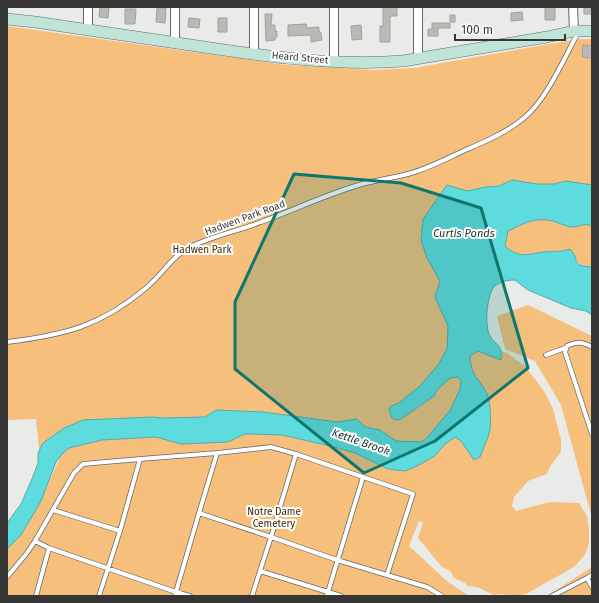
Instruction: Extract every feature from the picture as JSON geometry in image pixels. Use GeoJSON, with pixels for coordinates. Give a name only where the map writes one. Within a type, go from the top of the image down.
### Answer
{"type":"FeatureCollection","features":[{"type":"Feature","properties":{"kind":"street"},"geometry":{"type":"LineString","coordinates":[[88,7],[88,30]]}},
{"type":"Feature","properties":{"kind":"street"},"geometry":{"type":"LineString","coordinates":[[175,7],[175,43]]}},
{"type":"Feature","properties":{"kind":"street"},"geometry":{"type":"LineString","coordinates":[[254,7],[254,54]]}},
{"type":"Feature","properties":{"kind":"street"},"geometry":{"type":"LineString","coordinates":[[334,7],[334,61]]}},
{"type":"Feature","properties":{"kind":"street"},"geometry":{"type":"LineString","coordinates":[[418,7],[418,59]]}},
{"type":"Feature","properties":{"kind":"street"},"geometry":{"type":"LineString","coordinates":[[573,7],[577,31]]}},
{"type":"Feature","properties":{"kind":"street","name":"Heard Street"},"geometry":{"type":"LineString","coordinates":[[7,19],[254,54],[334,61],[389,62],[418,59],[577,31],[592,31]]}},
{"type":"Feature","properties":{"kind":"lane","name":"Hadwen Park Road"},"geometry":{"type":"LineString","coordinates":[[7,342],[61,334],[79,328],[118,310],[149,285],[180,253],[193,246],[259,223],[361,184],[409,174],[433,166],[505,130],[523,118],[539,103],[577,31]]}},
{"type":"Feature","properties":{"kind":"lane"},"geometry":{"type":"LineString","coordinates":[[546,355],[565,348],[572,343],[579,342],[592,347]]}},
{"type":"Feature","properties":{"kind":"lane"},"geometry":{"type":"LineString","coordinates":[[565,348],[592,434]]}},
{"type":"Feature","properties":{"kind":"lane"},"geometry":{"type":"LineString","coordinates":[[7,577],[28,553],[74,473],[83,464],[271,447],[296,454],[413,494],[387,575]]}},
{"type":"Feature","properties":{"kind":"lane"},"geometry":{"type":"LineString","coordinates":[[176,594],[216,453]]}},
{"type":"Feature","properties":{"kind":"lane"},"geometry":{"type":"LineString","coordinates":[[252,596],[296,454]]}},
{"type":"Feature","properties":{"kind":"lane"},"geometry":{"type":"LineString","coordinates":[[99,596],[109,568],[140,459]]}},
{"type":"Feature","properties":{"kind":"lane"},"geometry":{"type":"LineString","coordinates":[[328,594],[363,477]]}},
{"type":"Feature","properties":{"kind":"lane"},"geometry":{"type":"LineString","coordinates":[[53,510],[120,531]]}},
{"type":"Feature","properties":{"kind":"lane"},"geometry":{"type":"LineString","coordinates":[[199,513],[337,560],[427,588],[442,596]]}},
{"type":"Feature","properties":{"kind":"lane"},"geometry":{"type":"LineString","coordinates":[[35,542],[109,568],[176,594],[190,596]]}},
{"type":"Feature","properties":{"kind":"lane"},"geometry":{"type":"LineString","coordinates":[[36,596],[49,548]]}},
{"type":"Feature","properties":{"kind":"lane"},"geometry":{"type":"LineString","coordinates":[[260,571],[328,594],[341,596]]}},
{"type":"Feature","properties":{"kind":"lane"},"geometry":{"type":"LineString","coordinates":[[552,596],[592,575]]}},
{"type":"Feature","properties":{"kind":"lane"},"geometry":{"type":"LineString","coordinates":[[587,578],[592,587]]}},
{"type":"Feature","properties":{"kind":"highlighted area"},"geometry":{"type":"Polygon","coordinates":[[[294,174],[401,183],[481,208],[528,368],[435,441],[364,473],[235,369],[235,302],[294,174]]]}},
{"type":"Feature","properties":{"kind":"green space","name":"Hadwen Park"},"geometry":{"type":"Polygon","coordinates":[[[7,26],[286,65],[375,70],[414,68],[579,39],[592,39],[592,300],[586,266],[577,261],[573,252],[551,251],[523,255],[515,253],[504,246],[508,231],[533,220],[511,215],[485,317],[489,336],[499,349],[525,366],[544,391],[553,409],[561,440],[561,452],[551,465],[547,474],[528,481],[514,497],[512,506],[516,511],[550,502],[579,503],[587,516],[589,544],[584,556],[574,567],[526,594],[515,596],[501,594],[494,595],[477,587],[468,586],[454,578],[451,572],[441,566],[418,538],[423,522],[419,521],[409,546],[448,582],[469,596],[7,596],[7,545],[45,491],[62,453],[39,450],[36,419],[7,420],[7,26]],[[477,352],[457,357],[486,390],[472,371],[470,356],[477,352]]]}},
{"type":"Feature","properties":{"kind":"green space"},"geometry":{"type":"Polygon","coordinates":[[[528,305],[592,336],[592,518],[561,405],[535,361],[505,349],[497,316],[528,305]]]}},
{"type":"Feature","properties":{"kind":"green space"},"geometry":{"type":"Polygon","coordinates":[[[592,567],[592,596],[547,596],[592,567]]]}},
{"type":"Feature","properties":{"kind":"water"},"geometry":{"type":"Polygon","coordinates":[[[512,180],[537,184],[554,184],[566,181],[592,185],[592,227],[589,225],[584,225],[571,227],[553,221],[535,220],[508,231],[505,246],[515,253],[523,255],[570,249],[578,264],[592,267],[592,315],[586,311],[571,308],[528,290],[515,280],[504,281],[494,287],[488,303],[487,325],[490,336],[500,348],[501,360],[478,351],[470,356],[474,374],[487,394],[490,409],[490,430],[480,457],[474,460],[461,441],[455,437],[444,445],[435,456],[405,471],[388,469],[355,453],[282,435],[245,434],[228,442],[181,444],[156,437],[102,440],[69,448],[63,453],[56,462],[41,501],[21,535],[7,549],[7,523],[21,504],[38,463],[38,453],[43,443],[64,428],[83,420],[152,417],[205,417],[216,410],[263,412],[337,422],[357,419],[365,427],[380,430],[396,441],[421,442],[426,439],[451,409],[460,389],[461,381],[458,377],[450,378],[437,390],[434,396],[401,419],[396,420],[392,418],[389,409],[421,385],[438,365],[447,349],[448,326],[435,297],[440,281],[427,258],[421,240],[423,219],[447,185],[467,191],[499,186],[512,180]]]}},
{"type":"Feature","properties":{"kind":"building"},"geometry":{"type":"Polygon","coordinates":[[[100,7],[109,7],[108,18],[99,17],[100,7]]]}},
{"type":"Feature","properties":{"kind":"building"},"geometry":{"type":"Polygon","coordinates":[[[383,7],[397,7],[397,16],[390,16],[390,42],[380,42],[380,26],[383,26],[383,7]]]}},
{"type":"Feature","properties":{"kind":"building"},"geometry":{"type":"Polygon","coordinates":[[[545,7],[555,7],[555,20],[545,20],[545,7]]]}},
{"type":"Feature","properties":{"kind":"building"},"geometry":{"type":"Polygon","coordinates":[[[584,7],[592,7],[592,14],[584,14],[584,7]]]}},
{"type":"Feature","properties":{"kind":"building"},"geometry":{"type":"Polygon","coordinates":[[[157,8],[166,8],[165,23],[156,22],[157,8]]]}},
{"type":"Feature","properties":{"kind":"building"},"geometry":{"type":"Polygon","coordinates":[[[125,9],[136,9],[135,24],[125,24],[125,9]]]}},
{"type":"Feature","properties":{"kind":"building"},"geometry":{"type":"Polygon","coordinates":[[[522,12],[523,20],[511,21],[511,13],[522,12]]]}},
{"type":"Feature","properties":{"kind":"building"},"geometry":{"type":"Polygon","coordinates":[[[265,14],[272,14],[271,25],[275,25],[275,31],[277,31],[277,37],[275,37],[275,40],[266,41],[265,14]]]}},
{"type":"Feature","properties":{"kind":"building"},"geometry":{"type":"Polygon","coordinates":[[[450,15],[455,15],[455,22],[450,22],[450,15]]]}},
{"type":"Feature","properties":{"kind":"building"},"geometry":{"type":"Polygon","coordinates":[[[189,18],[200,19],[199,28],[188,27],[189,18]]]}},
{"type":"Feature","properties":{"kind":"building"},"geometry":{"type":"Polygon","coordinates":[[[218,18],[227,18],[227,32],[218,32],[218,18]]]}},
{"type":"Feature","properties":{"kind":"building"},"geometry":{"type":"Polygon","coordinates":[[[432,23],[450,23],[450,28],[438,28],[438,36],[428,36],[428,29],[432,29],[432,23]]]}},
{"type":"Feature","properties":{"kind":"building"},"geometry":{"type":"Polygon","coordinates":[[[306,24],[307,28],[319,27],[322,40],[311,42],[311,35],[288,36],[288,25],[306,24]]]}},
{"type":"Feature","properties":{"kind":"building"},"geometry":{"type":"Polygon","coordinates":[[[361,25],[362,39],[352,40],[351,26],[361,25]]]}},
{"type":"Feature","properties":{"kind":"building"},"geometry":{"type":"Polygon","coordinates":[[[583,45],[592,46],[591,58],[582,57],[583,45]]]}},
{"type":"Feature","properties":{"kind":"water label","name":"Curtis Ponds"},"geometry":{"type":"Point","coordinates":[464,233]}},
{"type":"Feature","properties":{"kind":"water label","name":"Kettle Brook"},"geometry":{"type":"Point","coordinates":[361,442]}},
{"type":"Feature","properties":{"kind":"park label","name":"Notre Dame Cemetery"},"geometry":{"type":"Point","coordinates":[274,518]}}]}
